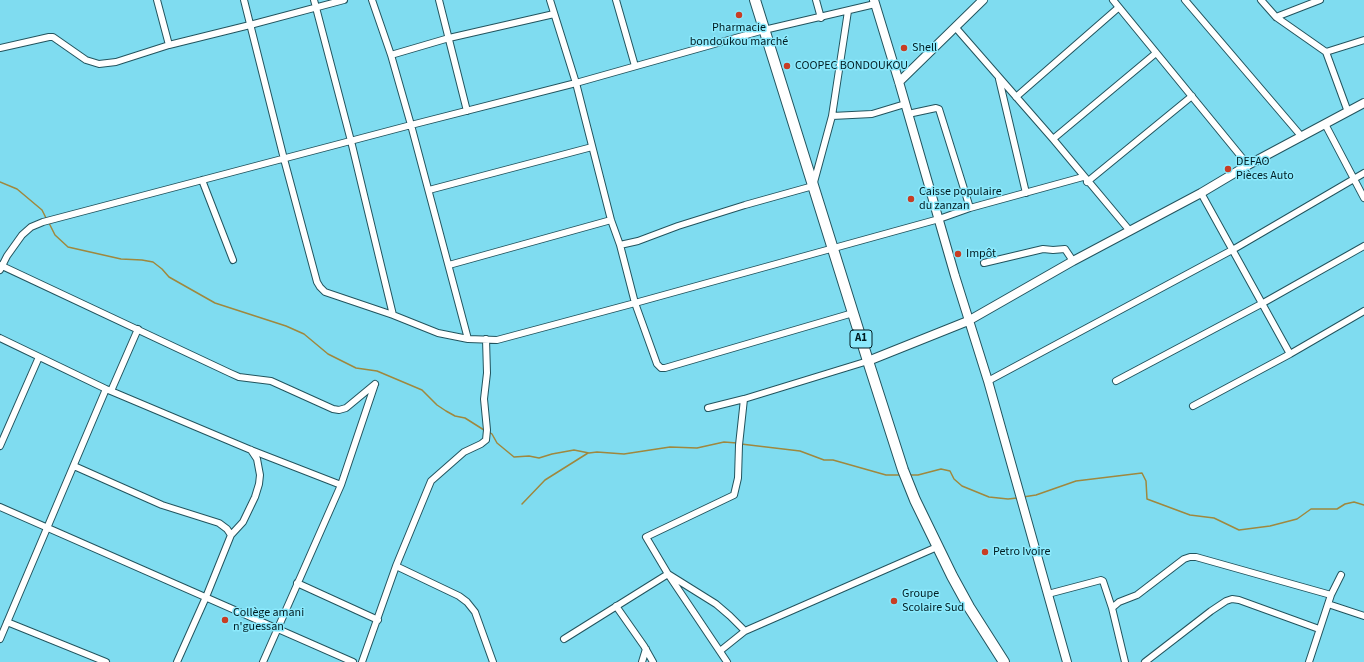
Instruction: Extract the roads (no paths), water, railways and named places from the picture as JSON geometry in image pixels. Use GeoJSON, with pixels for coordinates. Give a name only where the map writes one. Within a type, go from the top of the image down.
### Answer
{"type":"FeatureCollection","features":[{"type":"Feature","properties":{"kind":"main road","name":"A1"},"geometry":{"type":"LineString","coordinates":[[755,0],[903,470],[937,547],[969,607],[1004,662]]}},
{"type":"Feature","properties":{"kind":"street"},"geometry":{"type":"LineString","coordinates":[[157,0],[169,45]]}},
{"type":"Feature","properties":{"kind":"street"},"geometry":{"type":"LineString","coordinates":[[244,0],[284,158],[320,287],[325,292],[393,315],[438,333],[468,339],[497,340],[635,303],[832,247],[939,219],[970,208],[1085,179],[1192,96]]}},
{"type":"Feature","properties":{"kind":"street"},"geometry":{"type":"LineString","coordinates":[[0,48],[53,37],[86,60],[99,64],[116,62],[169,45],[250,25],[315,3],[344,0]]}},
{"type":"Feature","properties":{"kind":"street"},"geometry":{"type":"LineString","coordinates":[[372,0],[391,55],[411,125],[468,339]]}},
{"type":"Feature","properties":{"kind":"street"},"geometry":{"type":"LineString","coordinates":[[439,0],[450,38],[467,111]]}},
{"type":"Feature","properties":{"kind":"street"},"geometry":{"type":"LineString","coordinates":[[550,0],[576,83],[611,220],[620,245],[635,303],[657,364],[661,368],[665,368],[853,312]]}},
{"type":"Feature","properties":{"kind":"street"},"geometry":{"type":"LineString","coordinates":[[616,0],[636,66]]}},
{"type":"Feature","properties":{"kind":"street"},"geometry":{"type":"LineString","coordinates":[[816,0],[821,18]]}},
{"type":"Feature","properties":{"kind":"street"},"geometry":{"type":"LineString","coordinates":[[899,82],[983,0]]}},
{"type":"Feature","properties":{"kind":"street"},"geometry":{"type":"LineString","coordinates":[[1113,0],[1248,165]]}},
{"type":"Feature","properties":{"kind":"street"},"geometry":{"type":"LineString","coordinates":[[1185,0],[1302,136]]}},
{"type":"Feature","properties":{"kind":"street"},"geometry":{"type":"LineString","coordinates":[[1261,0],[1276,17],[1326,52],[1348,112]]}},
{"type":"Feature","properties":{"kind":"street"},"geometry":{"type":"LineString","coordinates":[[1276,17],[1308,2],[1320,0]]}},
{"type":"Feature","properties":{"kind":"street"},"geometry":{"type":"LineString","coordinates":[[262,662],[341,485],[375,384],[346,408],[339,410],[271,381],[239,377],[1,267],[6,256],[22,235],[31,227],[37,225],[284,158],[576,83],[764,30],[848,11],[874,2],[899,82],[968,321],[988,381],[1067,662]]}},
{"type":"Feature","properties":{"kind":"street"},"geometry":{"type":"LineString","coordinates":[[315,3],[351,141],[393,315]]}},
{"type":"Feature","properties":{"kind":"street"},"geometry":{"type":"LineString","coordinates":[[1016,97],[1118,8]]}},
{"type":"Feature","properties":{"kind":"street"},"geometry":{"type":"LineString","coordinates":[[620,245],[638,241],[678,226],[745,205],[813,186],[832,116],[848,11]]}},
{"type":"Feature","properties":{"kind":"street"},"geometry":{"type":"LineString","coordinates":[[391,55],[450,38],[554,14]]}},
{"type":"Feature","properties":{"kind":"street"},"geometry":{"type":"LineString","coordinates":[[956,28],[1053,139],[1130,231]]}},
{"type":"Feature","properties":{"kind":"street"},"geometry":{"type":"LineString","coordinates":[[1326,52],[1364,40]]}},
{"type":"Feature","properties":{"kind":"street"},"geometry":{"type":"LineString","coordinates":[[1053,139],[1156,53]]}},
{"type":"Feature","properties":{"kind":"street"},"geometry":{"type":"LineString","coordinates":[[999,77],[1026,193]]}},
{"type":"Feature","properties":{"kind":"street"},"geometry":{"type":"LineString","coordinates":[[708,408],[744,399],[868,361],[968,321],[1073,261],[1201,193],[1248,165],[1364,103]]}},
{"type":"Feature","properties":{"kind":"street"},"geometry":{"type":"LineString","coordinates":[[832,116],[872,114],[905,104]]}},
{"type":"Feature","properties":{"kind":"street"},"geometry":{"type":"LineString","coordinates":[[908,114],[936,108],[939,109],[970,208]]}},
{"type":"Feature","properties":{"kind":"street"},"geometry":{"type":"LineString","coordinates":[[1325,124],[1364,198]]}},
{"type":"Feature","properties":{"kind":"street"},"geometry":{"type":"LineString","coordinates":[[429,190],[592,147]]}},
{"type":"Feature","properties":{"kind":"street"},"geometry":{"type":"LineString","coordinates":[[988,381],[1234,249],[1364,173]]}},
{"type":"Feature","properties":{"kind":"street"},"geometry":{"type":"LineString","coordinates":[[202,180],[233,260]]}},
{"type":"Feature","properties":{"kind":"street"},"geometry":{"type":"LineString","coordinates":[[1201,193],[1234,249],[1290,354]]}},
{"type":"Feature","properties":{"kind":"street"},"geometry":{"type":"LineString","coordinates":[[449,266],[611,220]]}},
{"type":"Feature","properties":{"kind":"street"},"geometry":{"type":"LineString","coordinates":[[1116,381],[1263,303],[1364,246]]}},
{"type":"Feature","properties":{"kind":"street"},"geometry":{"type":"LineString","coordinates":[[984,263],[1043,249],[1065,249],[1073,261]]}},
{"type":"Feature","properties":{"kind":"street"},"geometry":{"type":"LineString","coordinates":[[1194,406],[1290,354],[1364,311]]}},
{"type":"Feature","properties":{"kind":"street"},"geometry":{"type":"LineString","coordinates":[[0,639],[74,466],[138,329]]}},
{"type":"Feature","properties":{"kind":"street"},"geometry":{"type":"LineString","coordinates":[[0,338],[109,390],[251,450],[341,485]]}},
{"type":"Feature","properties":{"kind":"street"},"geometry":{"type":"LineString","coordinates":[[362,662],[396,566],[433,478],[464,452],[486,440],[488,430],[484,399],[487,373],[486,340]]}},
{"type":"Feature","properties":{"kind":"street"},"geometry":{"type":"LineString","coordinates":[[0,446],[39,357]]}},
{"type":"Feature","properties":{"kind":"street"},"geometry":{"type":"LineString","coordinates":[[727,662],[668,574],[646,537],[734,495],[738,478],[739,445],[744,399]]}},
{"type":"Feature","properties":{"kind":"street"},"geometry":{"type":"LineString","coordinates":[[177,662],[206,597],[231,535],[240,527],[255,497],[260,475],[257,459],[251,450]]}},
{"type":"Feature","properties":{"kind":"street"},"geometry":{"type":"LineString","coordinates":[[74,466],[162,505],[219,523],[227,529],[231,535]]}},
{"type":"Feature","properties":{"kind":"street"},"geometry":{"type":"LineString","coordinates":[[0,506],[353,662]]}},
{"type":"Feature","properties":{"kind":"street"},"geometry":{"type":"LineString","coordinates":[[720,651],[745,631],[937,547]]}},
{"type":"Feature","properties":{"kind":"street"},"geometry":{"type":"LineString","coordinates":[[1112,608],[1119,602],[1136,595],[1190,557],[1203,558],[1214,563],[1331,595]]}},
{"type":"Feature","properties":{"kind":"street"},"geometry":{"type":"LineString","coordinates":[[396,566],[459,596],[467,602],[475,612],[493,662]]}},
{"type":"Feature","properties":{"kind":"street"},"geometry":{"type":"LineString","coordinates":[[564,638],[668,574]]}},
{"type":"Feature","properties":{"kind":"street"},"geometry":{"type":"LineString","coordinates":[[668,574],[716,604],[745,631]]}},
{"type":"Feature","properties":{"kind":"street"},"geometry":{"type":"LineString","coordinates":[[1309,662],[1331,595],[1341,575]]}},
{"type":"Feature","properties":{"kind":"street"},"geometry":{"type":"LineString","coordinates":[[1048,594],[1101,580],[1103,581],[1112,608],[1125,662]]}},
{"type":"Feature","properties":{"kind":"street"},"geometry":{"type":"LineString","coordinates":[[297,583],[378,620]]}},
{"type":"Feature","properties":{"kind":"street"},"geometry":{"type":"LineString","coordinates":[[1145,662],[1211,611],[1226,601],[1232,599],[1239,600],[1319,629]]}},
{"type":"Feature","properties":{"kind":"street"},"geometry":{"type":"LineString","coordinates":[[1328,604],[1364,616]]}},
{"type":"Feature","properties":{"kind":"street"},"geometry":{"type":"LineString","coordinates":[[616,606],[654,662]]}},
{"type":"Feature","properties":{"kind":"street"},"geometry":{"type":"LineString","coordinates":[[7,622],[106,662]]}},
{"type":"Feature","properties":{"kind":"street"},"geometry":{"type":"LineString","coordinates":[[642,662],[646,649]]}},
{"type":"Feature","properties":{"kind":"waterway"},"geometry":{"type":"LineString","coordinates":[[0,182],[17,189],[42,210],[46,218]]}},
{"type":"Feature","properties":{"kind":"waterway"},"geometry":{"type":"LineString","coordinates":[[49,223],[55,235],[68,247],[121,259],[153,262],[169,277],[215,303],[286,326],[304,334],[328,354],[356,368],[377,371],[422,390],[437,405],[446,411],[455,416],[465,418],[484,430]]}},
{"type":"Feature","properties":{"kind":"waterway"},"geometry":{"type":"LineString","coordinates":[[489,432],[492,434],[497,443],[514,457],[529,456],[539,458],[574,450],[589,453],[597,452],[624,454],[670,447],[697,448],[724,442],[737,443]]}},
{"type":"Feature","properties":{"kind":"waterway"},"geometry":{"type":"LineString","coordinates":[[741,444],[800,451],[824,460],[833,460],[886,475],[901,475]]}},
{"type":"Feature","properties":{"kind":"waterway"},"geometry":{"type":"LineString","coordinates":[[522,504],[545,480],[588,453]]}},
{"type":"Feature","properties":{"kind":"waterway"},"geometry":{"type":"LineString","coordinates":[[909,475],[918,475],[941,469],[950,471],[954,479],[962,486],[989,497],[1008,499],[1017,498]]}},
{"type":"Feature","properties":{"kind":"waterway"},"geometry":{"type":"LineString","coordinates":[[1023,497],[1036,495],[1076,481],[1142,473],[1146,481],[1147,499],[1190,515],[1214,518],[1239,530],[1270,526],[1297,519],[1311,509],[1337,509],[1345,504],[1354,502],[1364,505]]}},
{"type":"Feature","properties":{"kind":"place","name":"Pharmacie bondoukou marché"},"geometry":{"type":"Point","coordinates":[739,15]}},
{"type":"Feature","properties":{"kind":"place","name":"Shell"},"geometry":{"type":"Point","coordinates":[904,48]}},
{"type":"Feature","properties":{"kind":"place","name":"COOPEC BONDOUKOU"},"geometry":{"type":"Point","coordinates":[787,66]}},
{"type":"Feature","properties":{"kind":"place","name":"DEFAO Pièces Auto"},"geometry":{"type":"Point","coordinates":[1228,169]}},
{"type":"Feature","properties":{"kind":"place","name":"Caisse populaire du zanzan"},"geometry":{"type":"Point","coordinates":[911,199]}},
{"type":"Feature","properties":{"kind":"place","name":"Impôt"},"geometry":{"type":"Point","coordinates":[958,254]}},
{"type":"Feature","properties":{"kind":"place","name":"Petro Ivoire"},"geometry":{"type":"Point","coordinates":[985,552]}},
{"type":"Feature","properties":{"kind":"place","name":"Groupe Scolaire Sud"},"geometry":{"type":"Point","coordinates":[894,601]}},
{"type":"Feature","properties":{"kind":"place","name":"Collège amani n'guessan"},"geometry":{"type":"Point","coordinates":[225,620]}}]}
